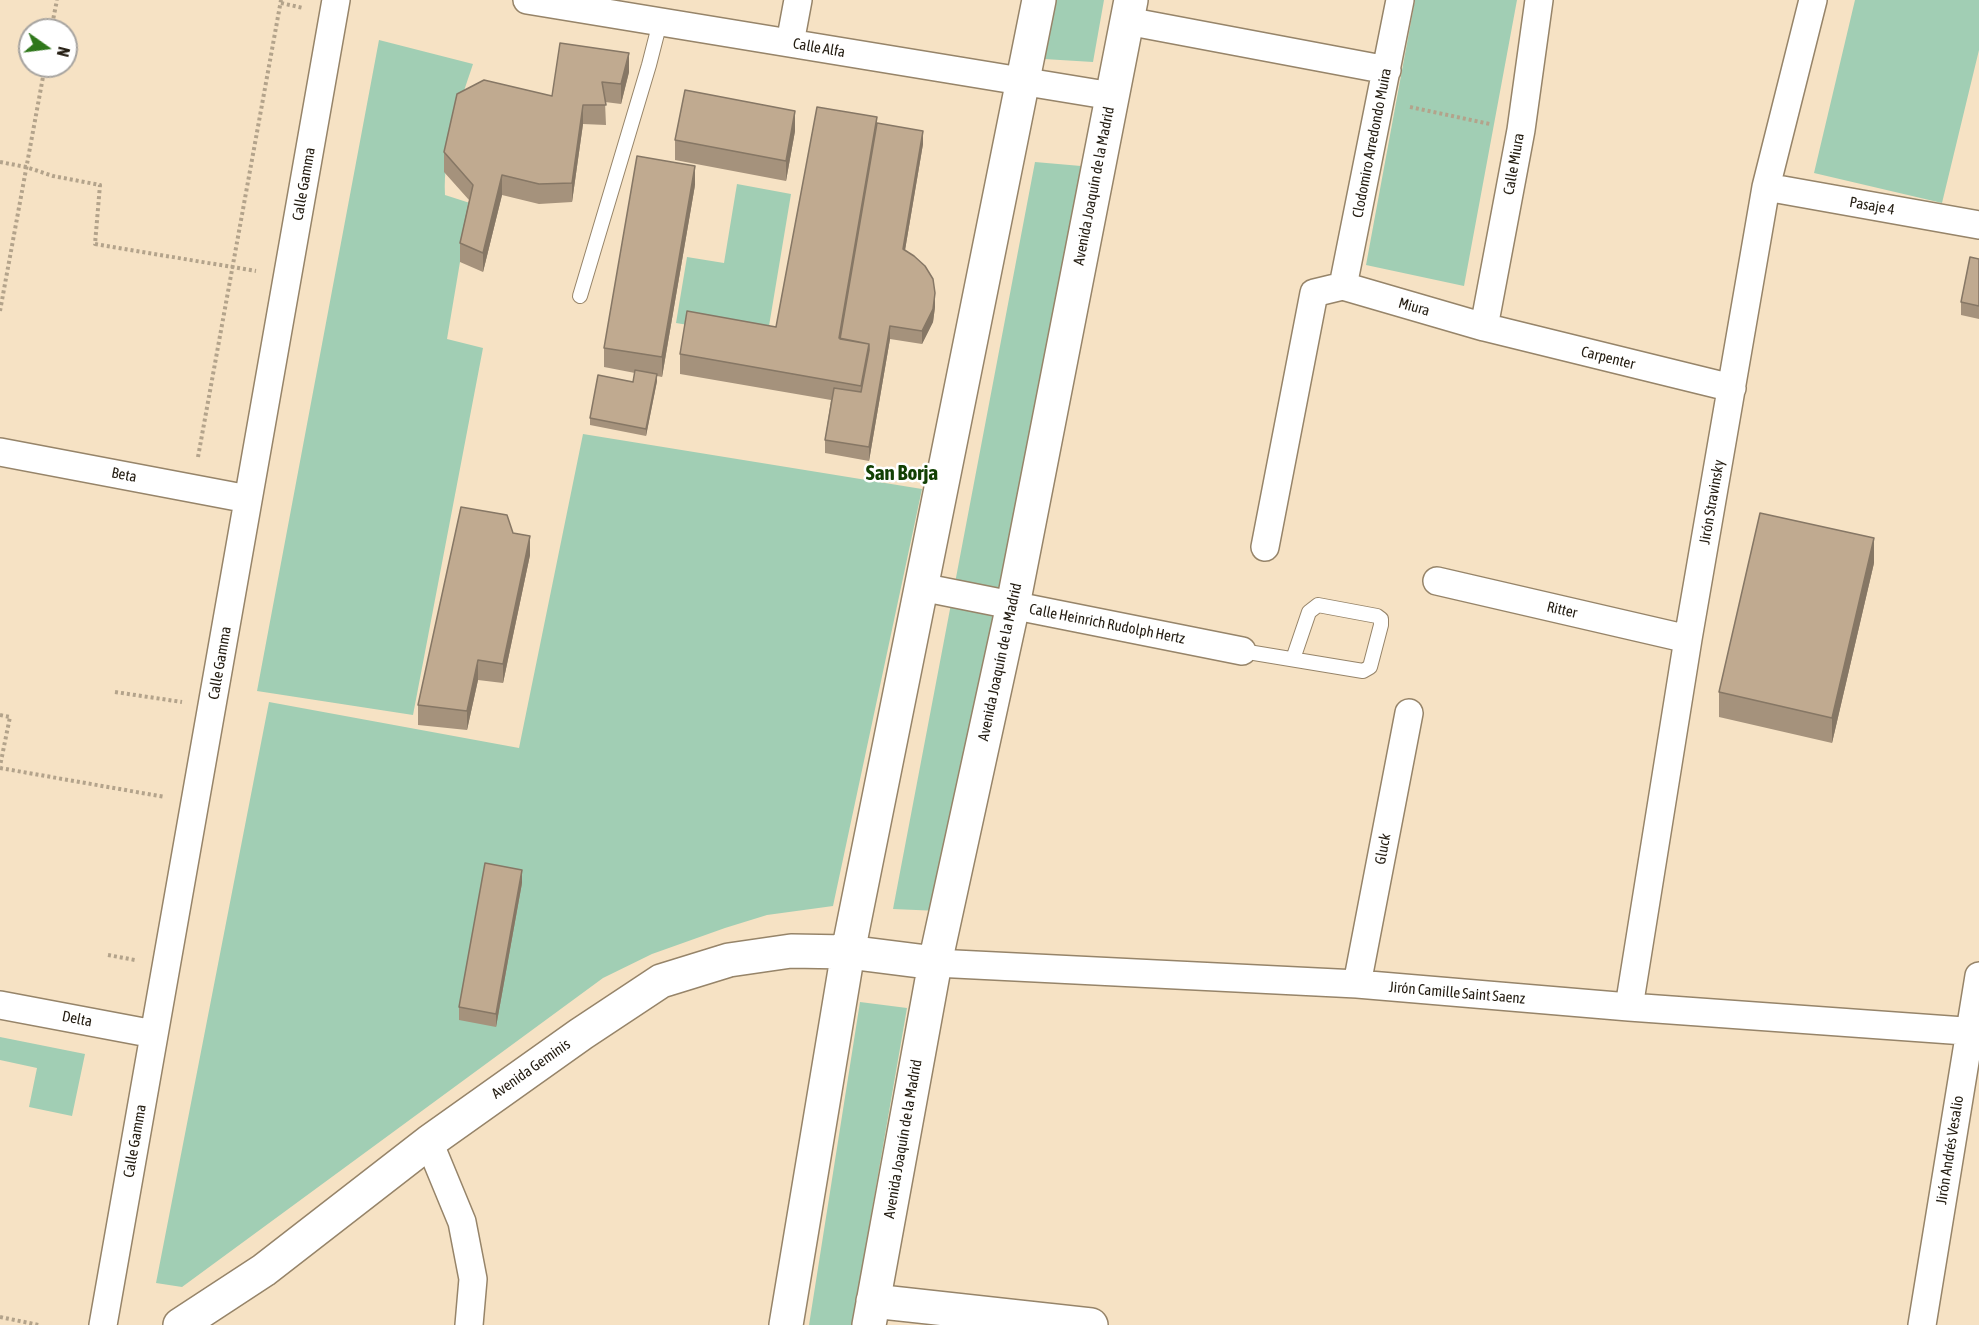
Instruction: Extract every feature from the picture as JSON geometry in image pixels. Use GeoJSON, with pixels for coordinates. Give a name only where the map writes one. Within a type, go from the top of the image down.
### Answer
{"type":"FeatureCollection","features":[{"type":"Feature","properties":{"kind":"street","name":"Calle Gamma"},"geometry":{"type":"LineString","coordinates":[[103,1325],[336,0]]}},
{"type":"Feature","properties":{"kind":"street","name":"Calle Alfa"},"geometry":{"type":"LineString","coordinates":[[527,0],[1112,96]]}},
{"type":"Feature","properties":{"kind":"street"},"geometry":{"type":"LineString","coordinates":[[790,43],[798,0]]}},
{"type":"Feature","properties":{"kind":"street"},"geometry":{"type":"LineString","coordinates":[[786,1325],[848,952],[1040,0]]}},
{"type":"Feature","properties":{"kind":"street","name":"Clodomiro Arredondo Muira"},"geometry":{"type":"LineString","coordinates":[[1343,286],[1400,0]]}},
{"type":"Feature","properties":{"kind":"street","name":"Calle Miura"},"geometry":{"type":"LineString","coordinates":[[1484,327],[1521,130],[1539,0]]}},
{"type":"Feature","properties":{"kind":"street","name":"Jirón Stravinsky"},"geometry":{"type":"LineString","coordinates":[[1629,1007],[1688,639],[1766,187],[1812,0]]}},
{"type":"Feature","properties":{"kind":"street"},"geometry":{"type":"LineString","coordinates":[[1129,10],[1387,69]]}},
{"type":"Feature","properties":{"kind":"street","name":"Avenida Joaquín de la Madrid"},"geometry":{"type":"LineString","coordinates":[[871,1313],[935,963],[1012,605],[1129,10]]}},
{"type":"Feature","properties":{"kind":"street","name":"Pasaje 4"},"geometry":{"type":"LineString","coordinates":[[1766,187],[1979,225]]}},
{"type":"Feature","properties":{"kind":"street"},"geometry":{"type":"LineString","coordinates":[[1265,547],[1314,293],[1343,286]]}},
{"type":"Feature","properties":{"kind":"street","name":"Miura"},"geometry":{"type":"LineString","coordinates":[[1343,286],[1484,327]]}},
{"type":"Feature","properties":{"kind":"street","name":"Carpenter"},"geometry":{"type":"LineString","coordinates":[[1484,327],[1732,388]]}},
{"type":"Feature","properties":{"kind":"street","name":"Beta"},"geometry":{"type":"LineString","coordinates":[[0,452],[249,499]]}},
{"type":"Feature","properties":{"kind":"street","name":"Ritter"},"geometry":{"type":"LineString","coordinates":[[1437,581],[1688,639]]}},
{"type":"Feature","properties":{"kind":"street","name":"Calle Heinrich Rudolph Hertz"},"geometry":{"type":"LineString","coordinates":[[921,587],[1242,651]]}},
{"type":"Feature","properties":{"kind":"street","name":"Gluck"},"geometry":{"type":"LineString","coordinates":[[1357,984],[1409,713]]}},
{"type":"Feature","properties":{"kind":"street","name":"Avenida Geminis"},"geometry":{"type":"LineString","coordinates":[[180,1325],[264,1270],[429,1142],[580,1034],[661,981],[729,960],[791,951],[848,952],[935,963]]}},
{"type":"Feature","properties":{"kind":"street","name":"Jirón Camille Saint Saenz"},"geometry":{"type":"LineString","coordinates":[[935,963],[1357,984],[1629,1007],[1974,1032]]}},
{"type":"Feature","properties":{"kind":"street","name":"Jirón Andrés Vesalio"},"geometry":{"type":"LineString","coordinates":[[1922,1325],[1974,1032],[1979,976]]}},
{"type":"Feature","properties":{"kind":"street","name":"Delta"},"geometry":{"type":"LineString","coordinates":[[0,1005],[154,1034]]}},
{"type":"Feature","properties":{"kind":"street"},"geometry":{"type":"LineString","coordinates":[[429,1142],[462,1222],[473,1280],[469,1325]]}},
{"type":"Feature","properties":{"kind":"street"},"geometry":{"type":"LineString","coordinates":[[871,1313],[1091,1325]]}},
{"type":"Feature","properties":{"kind":"lane"},"geometry":{"type":"LineString","coordinates":[[580,296],[660,22]]}},
{"type":"Feature","properties":{"kind":"lane","name":"Calle Heinrich Rudolph Hertz"},"geometry":{"type":"LineString","coordinates":[[1242,651],[1363,671],[1370,667],[1382,626],[1381,619],[1377,616],[1318,605],[1309,612],[1293,659]]}},
{"type":"Feature","properties":{"kind":"path"},"geometry":{"type":"LineString","coordinates":[[53,18],[57,0]]}},
{"type":"Feature","properties":{"kind":"path"},"geometry":{"type":"LineString","coordinates":[[196,464],[234,267],[281,0]]}},
{"type":"Feature","properties":{"kind":"path"},"geometry":{"type":"LineString","coordinates":[[0,310],[43,78]]}},
{"type":"Feature","properties":{"kind":"path"},"geometry":{"type":"LineString","coordinates":[[1380,101],[1521,130]]}},
{"type":"Feature","properties":{"kind":"path"},"geometry":{"type":"LineString","coordinates":[[0,162],[26,167],[53,176],[100,184],[94,244],[288,276]]}},
{"type":"Feature","properties":{"kind":"path"},"geometry":{"type":"LineString","coordinates":[[116,692],[212,707]]}},
{"type":"Feature","properties":{"kind":"path"},"geometry":{"type":"LineString","coordinates":[[0,715],[10,717],[0,767],[195,802]]}},
{"type":"Feature","properties":{"kind":"path"},"geometry":{"type":"LineString","coordinates":[[108,955],[137,960]]}},
{"type":"Feature","properties":{"kind":"path"},"geometry":{"type":"LineString","coordinates":[[0,1317],[39,1325]]}},
{"type":"Feature","properties":{"kind":"green space"},"geometry":{"type":"Polygon","coordinates":[[[1055,0],[1104,0],[1093,62],[1044,59],[1055,0]]]}},
{"type":"Feature","properties":{"kind":"green space"},"geometry":{"type":"Polygon","coordinates":[[[1415,0],[1517,0],[1464,286],[1366,265],[1415,0]]]}},
{"type":"Feature","properties":{"kind":"green space"},"geometry":{"type":"Polygon","coordinates":[[[1855,0],[1979,0],[1979,50],[1942,203],[1814,173],[1855,0]]]}},
{"type":"Feature","properties":{"kind":"green space"},"geometry":{"type":"Polygon","coordinates":[[[379,40],[473,64],[453,128],[445,178],[445,195],[473,204],[447,339],[483,348],[413,715],[257,691],[379,40]]]}},
{"type":"Feature","properties":{"kind":"green space"},"geometry":{"type":"Polygon","coordinates":[[[1035,162],[1081,166],[939,911],[893,909],[1035,162]]]}},
{"type":"Feature","properties":{"kind":"green space"},"geometry":{"type":"Polygon","coordinates":[[[737,184],[791,194],[767,338],[676,323],[687,257],[724,263],[737,184]]]}},
{"type":"Feature","properties":{"kind":"green space"},"geometry":{"type":"Polygon","coordinates":[[[583,434],[922,489],[833,906],[767,915],[725,928],[652,954],[603,978],[182,1287],[156,1283],[269,702],[519,748],[583,434]]]}},
{"type":"Feature","properties":{"kind":"green space"},"geometry":{"type":"Polygon","coordinates":[[[860,1002],[907,1008],[852,1325],[809,1325],[860,1002]]]}},
{"type":"Feature","properties":{"kind":"green space"},"geometry":{"type":"Polygon","coordinates":[[[0,1037],[85,1054],[72,1116],[29,1107],[37,1068],[0,1060],[0,1037]]]}},
{"type":"Feature","properties":{"kind":"building"},"geometry":{"type":"Polygon","coordinates":[[[560,43],[629,53],[621,84],[602,82],[606,105],[583,105],[572,183],[539,184],[502,175],[483,253],[460,243],[473,185],[444,152],[457,94],[484,80],[552,96],[560,43]]]}},
{"type":"Feature","properties":{"kind":"building"},"geometry":{"type":"Polygon","coordinates":[[[685,90],[795,111],[786,161],[675,140],[685,90]]]}},
{"type":"Feature","properties":{"kind":"building"},"geometry":{"type":"Polygon","coordinates":[[[817,107],[877,117],[839,338],[869,344],[861,386],[680,354],[687,311],[776,327],[817,107]]]}},
{"type":"Feature","properties":{"kind":"building"},"geometry":{"type":"Polygon","coordinates":[[[877,123],[923,131],[903,249],[925,266],[933,279],[935,293],[933,309],[922,331],[890,326],[869,447],[825,440],[834,388],[861,392],[869,350],[869,344],[840,339],[877,123]]]}},
{"type":"Feature","properties":{"kind":"building"},"geometry":{"type":"Polygon","coordinates":[[[637,156],[695,166],[662,357],[604,348],[637,156]]]}},
{"type":"Feature","properties":{"kind":"building"},"geometry":{"type":"Polygon","coordinates":[[[1970,257],[1979,259],[1979,306],[1961,302],[1970,257]]]}},
{"type":"Feature","properties":{"kind":"building"},"geometry":{"type":"Polygon","coordinates":[[[635,370],[657,374],[646,429],[590,418],[598,375],[633,382],[635,370]]]}},
{"type":"Feature","properties":{"kind":"building"},"geometry":{"type":"Polygon","coordinates":[[[461,507],[507,515],[513,533],[530,536],[503,664],[478,660],[467,711],[418,705],[461,507]]]}},
{"type":"Feature","properties":{"kind":"building"},"geometry":{"type":"Polygon","coordinates":[[[1760,513],[1874,538],[1832,718],[1719,692],[1760,513]]]}},
{"type":"Feature","properties":{"kind":"building"},"geometry":{"type":"Polygon","coordinates":[[[485,863],[522,870],[496,1014],[459,1007],[485,863]]]}},
{"type":"Feature","properties":{"kind":"district","name":"San Borja"},"geometry":{"type":"Point","coordinates":[902,473]}}]}
